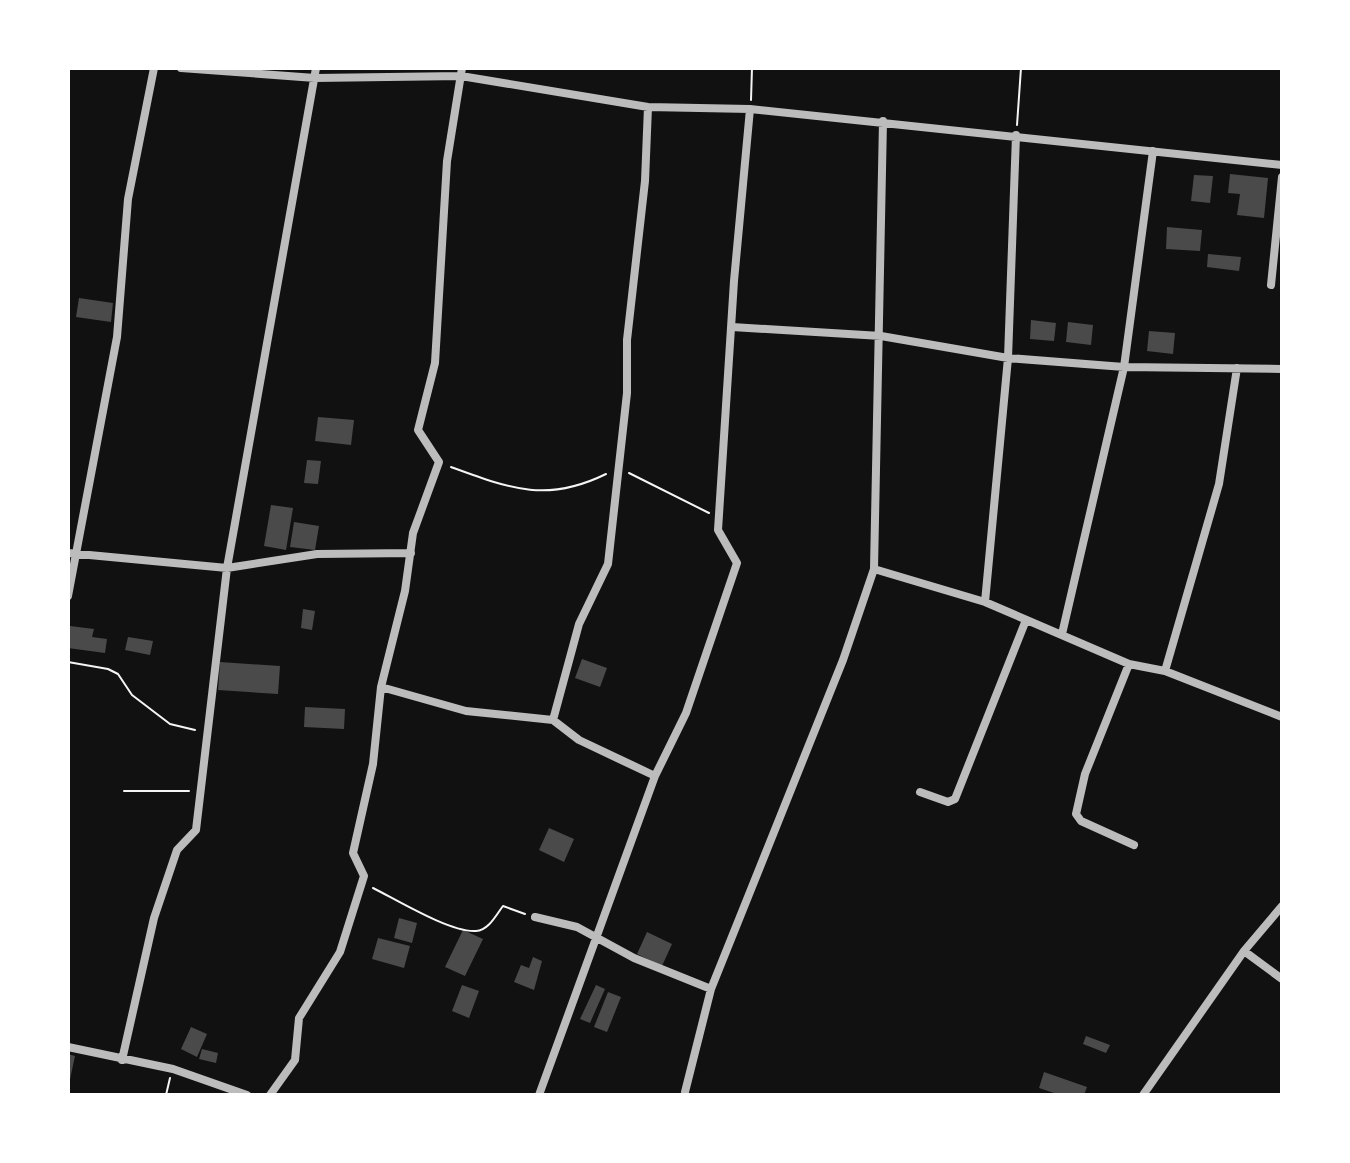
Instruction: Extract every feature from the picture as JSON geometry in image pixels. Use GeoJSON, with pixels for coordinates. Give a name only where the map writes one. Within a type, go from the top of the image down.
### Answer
{"type":"FeatureCollection","features":[{"type":"Feature","properties":{"kind":"street"},"geometry":{"type":"LineString","coordinates":[[68,596],[72,554],[117,337],[128,199],[154,68]]}},
{"type":"Feature","properties":{"kind":"street"},"geometry":{"type":"LineString","coordinates":[[181,68],[315,78],[462,72],[648,107],[750,109],[883,121],[1282,165]]}},
{"type":"Feature","properties":{"kind":"street"},"geometry":{"type":"LineString","coordinates":[[122,1060],[154,918],[177,850],[196,830],[227,568],[316,68]]}},
{"type":"Feature","properties":{"kind":"street"},"geometry":{"type":"LineString","coordinates":[[270,1095],[295,1060],[299,1018],[340,952],[361,883],[363,869],[354,860],[353,853],[373,764],[381,687],[418,512],[439,462],[418,430],[435,363],[447,161],[462,72]]}},
{"type":"Feature","properties":{"kind":"street"},"geometry":{"type":"LineString","coordinates":[[553,720],[579,624],[608,564],[627,393],[627,340],[645,181],[648,107]]}},
{"type":"Feature","properties":{"kind":"street"},"geometry":{"type":"LineString","coordinates":[[539,1095],[655,776],[686,713],[737,563],[718,530],[750,109]]}},
{"type":"Feature","properties":{"kind":"street"},"geometry":{"type":"LineString","coordinates":[[685,1092],[711,989],[843,660],[874,569],[883,121]]}},
{"type":"Feature","properties":{"kind":"street"},"geometry":{"type":"LineString","coordinates":[[985,602],[1008,358],[1016,135]]}},
{"type":"Feature","properties":{"kind":"street"},"geometry":{"type":"LineString","coordinates":[[1062,634],[1124,367],[1153,151]]}},
{"type":"Feature","properties":{"kind":"street"},"geometry":{"type":"LineString","coordinates":[[1271,285],[1282,177]]}},
{"type":"Feature","properties":{"kind":"street"},"geometry":{"type":"LineString","coordinates":[[732,327],[881,336],[1008,358],[1124,367],[1282,369]]}},
{"type":"Feature","properties":{"kind":"street"},"geometry":{"type":"LineString","coordinates":[[1165,671],[1219,484],[1237,368]]}},
{"type":"Feature","properties":{"kind":"street"},"geometry":{"type":"LineString","coordinates":[[72,554],[227,568],[317,554],[411,553]]}},
{"type":"Feature","properties":{"kind":"street"},"geometry":{"type":"LineString","coordinates":[[874,569],[985,602],[1129,664],[1165,671],[1282,717]]}},
{"type":"Feature","properties":{"kind":"street"},"geometry":{"type":"LineString","coordinates":[[920,792],[948,802],[955,799],[1026,620]]}},
{"type":"Feature","properties":{"kind":"street"},"geometry":{"type":"LineString","coordinates":[[1129,664],[1085,774],[1076,814],[1081,821],[1134,845]]}},
{"type":"Feature","properties":{"kind":"street"},"geometry":{"type":"LineString","coordinates":[[381,687],[466,711],[553,720],[579,740],[655,776]]}},
{"type":"Feature","properties":{"kind":"street"},"geometry":{"type":"LineString","coordinates":[[1143,1095],[1244,951],[1282,906]]}},
{"type":"Feature","properties":{"kind":"street"},"geometry":{"type":"LineString","coordinates":[[535,917],[577,927],[595,939],[711,989]]}},
{"type":"Feature","properties":{"kind":"street"},"geometry":{"type":"LineString","coordinates":[[1244,951],[1282,979]]}},
{"type":"Feature","properties":{"kind":"street"},"geometry":{"type":"LineString","coordinates":[[68,1047],[173,1069],[246,1095]]}},
{"type":"Feature","properties":{"kind":"path"},"geometry":{"type":"LineString","coordinates":[[750,109],[752,68]]}},
{"type":"Feature","properties":{"kind":"path"},"geometry":{"type":"LineString","coordinates":[[1016,135],[1021,68]]}},
{"type":"Feature","properties":{"kind":"path"},"geometry":{"type":"LineString","coordinates":[[439,462],[487,480],[548,492],[575,489],[619,467],[709,513]]}},
{"type":"Feature","properties":{"kind":"path"},"geometry":{"type":"LineString","coordinates":[[68,662],[108,669],[118,674],[132,695],[170,724],[208,732]]}},
{"type":"Feature","properties":{"kind":"path"},"geometry":{"type":"LineString","coordinates":[[124,791],[202,791]]}},
{"type":"Feature","properties":{"kind":"path"},"geometry":{"type":"LineString","coordinates":[[361,883],[460,928],[478,931],[488,926],[503,906],[535,917]]}},
{"type":"Feature","properties":{"kind":"path"},"geometry":{"type":"LineString","coordinates":[[166,1095],[173,1069]]}},
{"type":"Feature","properties":{"kind":"building"},"geometry":{"type":"Polygon","coordinates":[[[1230,174],[1268,178],[1264,218],[1237,215],[1240,194],[1228,193],[1230,174]]]}},
{"type":"Feature","properties":{"kind":"building"},"geometry":{"type":"Polygon","coordinates":[[[1194,175],[1213,176],[1210,203],[1191,201],[1194,175]]]}},
{"type":"Feature","properties":{"kind":"building"},"geometry":{"type":"Polygon","coordinates":[[[1167,227],[1202,230],[1200,251],[1166,249],[1167,227]]]}},
{"type":"Feature","properties":{"kind":"building"},"geometry":{"type":"Polygon","coordinates":[[[1208,254],[1241,257],[1239,271],[1207,267],[1208,254]]]}},
{"type":"Feature","properties":{"kind":"building"},"geometry":{"type":"Polygon","coordinates":[[[79,298],[113,303],[111,322],[76,317],[79,298]]]}},
{"type":"Feature","properties":{"kind":"building"},"geometry":{"type":"Polygon","coordinates":[[[1031,320],[1056,323],[1054,341],[1030,339],[1031,320]]]}},
{"type":"Feature","properties":{"kind":"building"},"geometry":{"type":"Polygon","coordinates":[[[1068,322],[1093,325],[1091,345],[1066,342],[1068,322]]]}},
{"type":"Feature","properties":{"kind":"building"},"geometry":{"type":"Polygon","coordinates":[[[1149,331],[1175,333],[1173,354],[1147,351],[1149,331]]]}},
{"type":"Feature","properties":{"kind":"building"},"geometry":{"type":"Polygon","coordinates":[[[318,417],[354,420],[351,445],[315,441],[318,417]]]}},
{"type":"Feature","properties":{"kind":"building"},"geometry":{"type":"Polygon","coordinates":[[[307,460],[321,461],[318,484],[304,483],[307,460]]]}},
{"type":"Feature","properties":{"kind":"building"},"geometry":{"type":"Polygon","coordinates":[[[271,505],[293,508],[286,550],[264,546],[271,505]]]}},
{"type":"Feature","properties":{"kind":"building"},"geometry":{"type":"Polygon","coordinates":[[[294,522],[319,526],[315,550],[290,547],[294,522]]]}},
{"type":"Feature","properties":{"kind":"building"},"geometry":{"type":"Polygon","coordinates":[[[303,609],[315,611],[312,630],[301,628],[303,609]]]}},
{"type":"Feature","properties":{"kind":"building"},"geometry":{"type":"Polygon","coordinates":[[[70,626],[94,629],[92,637],[107,639],[105,653],[68,648],[70,626]]]}},
{"type":"Feature","properties":{"kind":"building"},"geometry":{"type":"Polygon","coordinates":[[[128,637],[153,641],[150,655],[125,650],[128,637]]]}},
{"type":"Feature","properties":{"kind":"building"},"geometry":{"type":"Polygon","coordinates":[[[582,659],[607,668],[600,687],[575,678],[582,659]]]}},
{"type":"Feature","properties":{"kind":"building"},"geometry":{"type":"Polygon","coordinates":[[[220,662],[280,666],[278,694],[218,690],[220,662]]]}},
{"type":"Feature","properties":{"kind":"building"},"geometry":{"type":"Polygon","coordinates":[[[305,707],[345,709],[344,729],[304,727],[305,707]]]}},
{"type":"Feature","properties":{"kind":"building"},"geometry":{"type":"Polygon","coordinates":[[[549,828],[574,839],[564,862],[539,850],[549,828]]]}},
{"type":"Feature","properties":{"kind":"building"},"geometry":{"type":"Polygon","coordinates":[[[399,918],[417,923],[412,943],[394,938],[399,918]]]}},
{"type":"Feature","properties":{"kind":"building"},"geometry":{"type":"Polygon","coordinates":[[[463,930],[483,939],[465,976],[445,967],[463,930]]]}},
{"type":"Feature","properties":{"kind":"building"},"geometry":{"type":"Polygon","coordinates":[[[647,932],[672,944],[662,966],[637,954],[647,932]]]}},
{"type":"Feature","properties":{"kind":"building"},"geometry":{"type":"Polygon","coordinates":[[[378,938],[410,946],[404,968],[372,959],[378,938]]]}},
{"type":"Feature","properties":{"kind":"building"},"geometry":{"type":"Polygon","coordinates":[[[533,957],[542,961],[534,990],[514,982],[521,965],[529,968],[533,957]]]}},
{"type":"Feature","properties":{"kind":"building"},"geometry":{"type":"Polygon","coordinates":[[[462,985],[479,991],[469,1018],[452,1011],[462,985]]]}},
{"type":"Feature","properties":{"kind":"building"},"geometry":{"type":"Polygon","coordinates":[[[596,985],[605,989],[590,1023],[580,1019],[596,985]]]}},
{"type":"Feature","properties":{"kind":"building"},"geometry":{"type":"Polygon","coordinates":[[[608,992],[621,997],[607,1032],[594,1027],[608,992]]]}},
{"type":"Feature","properties":{"kind":"building"},"geometry":{"type":"Polygon","coordinates":[[[191,1027],[207,1034],[197,1057],[181,1049],[191,1027]]]}},
{"type":"Feature","properties":{"kind":"building"},"geometry":{"type":"Polygon","coordinates":[[[1086,1036],[1110,1045],[1106,1053],[1083,1044],[1086,1036]]]}},
{"type":"Feature","properties":{"kind":"building"},"geometry":{"type":"Polygon","coordinates":[[[202,1049],[218,1053],[216,1063],[199,1059],[202,1049]]]}},
{"type":"Feature","properties":{"kind":"building"},"geometry":{"type":"Polygon","coordinates":[[[68,1054],[75,1056],[69,1084],[68,1084],[68,1054]]]}},
{"type":"Feature","properties":{"kind":"building"},"geometry":{"type":"Polygon","coordinates":[[[1044,1072],[1087,1087],[1084,1095],[1060,1095],[1039,1088],[1044,1072]]]}}]}
